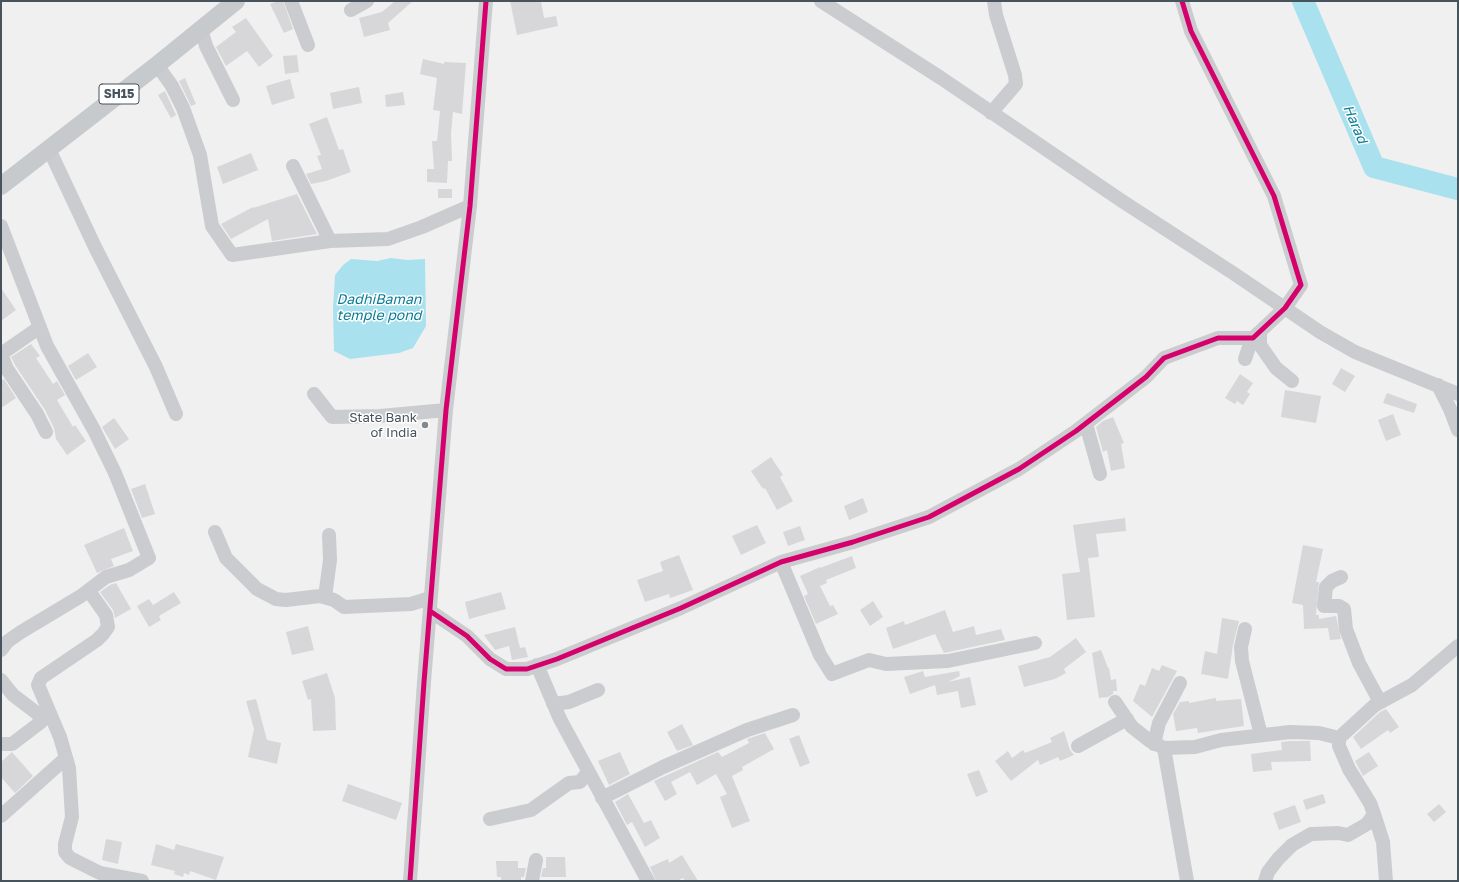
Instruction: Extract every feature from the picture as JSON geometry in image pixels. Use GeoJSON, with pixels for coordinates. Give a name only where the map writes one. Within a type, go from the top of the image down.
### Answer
{"type":"FeatureCollection","features":[{"type":"Feature","properties":{"kind":"main road","name":"SH15"},"geometry":{"type":"LineString","coordinates":[[1,186],[157,65],[236,1]]}},
{"type":"Feature","properties":{"kind":"street"},"geometry":{"type":"LineString","coordinates":[[291,1],[308,45]]}},
{"type":"Feature","properties":{"kind":"street"},"geometry":{"type":"LineString","coordinates":[[351,10],[367,1]]}},
{"type":"Feature","properties":{"kind":"street"},"geometry":{"type":"LineString","coordinates":[[410,881],[446,410],[470,206],[486,1]]}},
{"type":"Feature","properties":{"kind":"street"},"geometry":{"type":"LineString","coordinates":[[821,1],[1320,332],[1355,352],[1458,394]]}},
{"type":"Feature","properties":{"kind":"street"},"geometry":{"type":"LineString","coordinates":[[992,113],[1016,84],[1016,75],[996,15],[994,1]]}},
{"type":"Feature","properties":{"kind":"street"},"geometry":{"type":"LineString","coordinates":[[215,532],[226,558],[257,589],[276,599],[286,600],[320,596],[334,600],[344,607],[411,604],[430,605],[467,636],[490,659],[506,669],[526,669],[557,659],[681,608],[780,562],[853,542],[929,517],[1019,469],[1086,424],[1146,377],[1164,358],[1218,338],[1253,338],[1285,308],[1301,285],[1274,196],[1190,32],[1182,1]]}},
{"type":"Feature","properties":{"kind":"street"},"geometry":{"type":"LineString","coordinates":[[201,29],[212,60],[234,100]]}},
{"type":"Feature","properties":{"kind":"street"},"geometry":{"type":"LineString","coordinates":[[157,65],[172,86],[183,108],[200,155],[212,226],[232,255],[330,241],[388,239],[422,228],[470,206]]}},
{"type":"Feature","properties":{"kind":"street"},"geometry":{"type":"LineString","coordinates":[[49,149],[95,247],[156,367],[176,414]]}},
{"type":"Feature","properties":{"kind":"street"},"geometry":{"type":"LineString","coordinates":[[293,166],[330,241]]}},
{"type":"Feature","properties":{"kind":"street"},"geometry":{"type":"LineString","coordinates":[[1,226],[56,364],[94,430],[115,473],[149,558],[129,570],[106,577],[89,591],[8,641],[1,650]]}},
{"type":"Feature","properties":{"kind":"street"},"geometry":{"type":"LineString","coordinates":[[40,327],[1,354],[7,370],[37,414],[46,432]]}},
{"type":"Feature","properties":{"kind":"street"},"geometry":{"type":"LineString","coordinates":[[1245,359],[1250,344],[1260,332]]}},
{"type":"Feature","properties":{"kind":"street"},"geometry":{"type":"LineString","coordinates":[[1260,332],[1260,345],[1276,368],[1292,380]]}},
{"type":"Feature","properties":{"kind":"street"},"geometry":{"type":"LineString","coordinates":[[1438,385],[1450,409],[1458,430]]}},
{"type":"Feature","properties":{"kind":"street"},"geometry":{"type":"LineString","coordinates":[[314,394],[332,416],[380,416],[446,410]]}},
{"type":"Feature","properties":{"kind":"street"},"geometry":{"type":"LineString","coordinates":[[1086,424],[1100,474]]}},
{"type":"Feature","properties":{"kind":"street"},"geometry":{"type":"LineString","coordinates":[[325,597],[330,560],[328,535]]}},
{"type":"Feature","properties":{"kind":"street"},"geometry":{"type":"LineString","coordinates":[[780,562],[820,655],[832,674],[869,660],[886,664],[948,661],[1035,643]]}},
{"type":"Feature","properties":{"kind":"street"},"geometry":{"type":"LineString","coordinates":[[1341,577],[1332,581],[1326,587],[1324,606],[1339,606],[1344,609],[1346,629],[1359,663],[1380,702]]}},
{"type":"Feature","properties":{"kind":"street"},"geometry":{"type":"LineString","coordinates":[[89,591],[106,616],[108,627],[97,640],[41,678],[38,685],[60,737],[66,758],[72,791],[72,817],[64,844],[65,852],[70,858],[100,873],[142,881]]}},
{"type":"Feature","properties":{"kind":"street"},"geometry":{"type":"LineString","coordinates":[[1245,629],[1241,647],[1242,660],[1261,736]]}},
{"type":"Feature","properties":{"kind":"street"},"geometry":{"type":"LineString","coordinates":[[1386,881],[1383,842],[1374,814],[1370,803],[1349,769],[1339,746],[1339,738],[1356,721],[1380,702],[1412,685],[1458,646]]}},
{"type":"Feature","properties":{"kind":"street"},"geometry":{"type":"LineString","coordinates":[[537,665],[553,704],[588,772],[648,881]]}},
{"type":"Feature","properties":{"kind":"street"},"geometry":{"type":"LineString","coordinates":[[1,680],[13,695],[38,714],[41,722],[12,744],[1,744]]}},
{"type":"Feature","properties":{"kind":"street"},"geometry":{"type":"LineString","coordinates":[[1180,683],[1159,723],[1159,746],[1187,881]]}},
{"type":"Feature","properties":{"kind":"street"},"geometry":{"type":"LineString","coordinates":[[553,704],[569,702],[598,690]]}},
{"type":"Feature","properties":{"kind":"street"},"geometry":{"type":"LineString","coordinates":[[1115,702],[1132,727],[1159,746],[1195,747],[1221,740],[1290,732],[1319,733],[1339,738]]}},
{"type":"Feature","properties":{"kind":"street"},"geometry":{"type":"LineString","coordinates":[[602,798],[663,766],[747,730],[793,715]]}},
{"type":"Feature","properties":{"kind":"street"},"geometry":{"type":"LineString","coordinates":[[1078,746],[1127,719]]}},
{"type":"Feature","properties":{"kind":"street"},"geometry":{"type":"LineString","coordinates":[[1,816],[66,758]]}},
{"type":"Feature","properties":{"kind":"street"},"geometry":{"type":"LineString","coordinates":[[490,819],[532,810],[545,802],[569,783],[580,782],[588,772]]}},
{"type":"Feature","properties":{"kind":"street"},"geometry":{"type":"LineString","coordinates":[[1265,881],[1268,872],[1278,859],[1292,846],[1311,834],[1338,833],[1348,835],[1366,824],[1374,814]]}},
{"type":"Feature","properties":{"kind":"street"},"geometry":{"type":"LineString","coordinates":[[532,881],[536,860]]}},
{"type":"Feature","properties":{"kind":"water","name":"DadhiBaman temple pond"},"geometry":{"type":"Polygon","coordinates":[[[391,258],[407,260],[425,259],[426,326],[413,348],[399,353],[350,359],[334,351],[333,309],[335,275],[343,265],[351,259],[377,261],[391,258]]]}},
{"type":"Feature","properties":{"kind":"building"},"geometry":{"type":"Polygon","coordinates":[[[283,1],[293,29],[284,33],[270,4],[283,1]]]}},
{"type":"Feature","properties":{"kind":"building"},"geometry":{"type":"Polygon","coordinates":[[[395,1],[413,1],[388,23],[390,30],[364,37],[359,18],[382,12],[395,1]]]}},
{"type":"Feature","properties":{"kind":"building"},"geometry":{"type":"Polygon","coordinates":[[[510,1],[541,1],[544,18],[556,16],[558,26],[517,35],[510,1]]]}},
{"type":"Feature","properties":{"kind":"building"},"geometry":{"type":"Polygon","coordinates":[[[246,18],[273,56],[259,67],[247,51],[226,66],[216,47],[236,32],[232,27],[246,18]]]}},
{"type":"Feature","properties":{"kind":"building"},"geometry":{"type":"Polygon","coordinates":[[[297,55],[299,72],[285,74],[283,56],[297,55]]]}},
{"type":"Feature","properties":{"kind":"building"},"geometry":{"type":"Polygon","coordinates":[[[423,59],[444,64],[444,62],[466,63],[462,114],[453,112],[451,133],[452,161],[448,161],[447,183],[427,182],[427,169],[434,169],[432,141],[437,141],[440,111],[433,110],[437,78],[420,74],[423,59]]]}},
{"type":"Feature","properties":{"kind":"building"},"geometry":{"type":"Polygon","coordinates":[[[185,78],[196,104],[191,106],[179,81],[185,78]]]}},
{"type":"Feature","properties":{"kind":"building"},"geometry":{"type":"Polygon","coordinates":[[[290,79],[295,98],[272,105],[266,86],[290,79]]]}},
{"type":"Feature","properties":{"kind":"building"},"geometry":{"type":"Polygon","coordinates":[[[359,87],[362,103],[333,109],[330,93],[359,87]]]}},
{"type":"Feature","properties":{"kind":"building"},"geometry":{"type":"Polygon","coordinates":[[[165,91],[176,115],[171,118],[158,95],[165,91]]]}},
{"type":"Feature","properties":{"kind":"building"},"geometry":{"type":"Polygon","coordinates":[[[403,92],[405,105],[386,107],[385,95],[403,92]]]}},
{"type":"Feature","properties":{"kind":"building"},"geometry":{"type":"Polygon","coordinates":[[[327,117],[339,150],[343,149],[351,172],[326,181],[311,184],[306,174],[322,169],[317,156],[321,155],[309,124],[327,117]]]}},
{"type":"Feature","properties":{"kind":"building"},"geometry":{"type":"Polygon","coordinates":[[[251,153],[258,170],[223,184],[217,167],[251,153]]]}},
{"type":"Feature","properties":{"kind":"building"},"geometry":{"type":"Polygon","coordinates":[[[438,189],[452,189],[452,198],[438,198],[438,189]]]}},
{"type":"Feature","properties":{"kind":"building"},"geometry":{"type":"Polygon","coordinates":[[[297,194],[317,234],[272,241],[268,219],[231,239],[221,224],[253,207],[297,194]]]}},
{"type":"Feature","properties":{"kind":"building"},"geometry":{"type":"Polygon","coordinates":[[[1,288],[16,310],[1,321],[1,288]]]}},
{"type":"Feature","properties":{"kind":"building"},"geometry":{"type":"Polygon","coordinates":[[[31,344],[40,356],[36,358],[53,384],[57,381],[65,395],[57,400],[73,427],[75,425],[86,441],[67,455],[56,439],[54,428],[45,410],[11,357],[31,344]]]}},
{"type":"Feature","properties":{"kind":"building"},"geometry":{"type":"Polygon","coordinates":[[[88,353],[97,367],[76,380],[68,366],[88,353]]]}},
{"type":"Feature","properties":{"kind":"building"},"geometry":{"type":"Polygon","coordinates":[[[1341,368],[1355,376],[1345,392],[1332,384],[1341,368]]]}},
{"type":"Feature","properties":{"kind":"building"},"geometry":{"type":"Polygon","coordinates":[[[1240,374],[1253,383],[1247,392],[1250,394],[1243,405],[1237,401],[1235,404],[1225,398],[1240,374]]]}},
{"type":"Feature","properties":{"kind":"building"},"geometry":{"type":"Polygon","coordinates":[[[4,379],[16,398],[1,408],[1,381],[4,379]]]}},
{"type":"Feature","properties":{"kind":"building"},"geometry":{"type":"Polygon","coordinates":[[[1285,390],[1321,396],[1316,423],[1281,417],[1285,390]]]}},
{"type":"Feature","properties":{"kind":"building"},"geometry":{"type":"Polygon","coordinates":[[[1387,393],[1417,404],[1414,413],[1383,403],[1387,393]]]}},
{"type":"Feature","properties":{"kind":"building"},"geometry":{"type":"Polygon","coordinates":[[[1393,414],[1401,435],[1386,441],[1378,420],[1393,414]]]}},
{"type":"Feature","properties":{"kind":"building"},"geometry":{"type":"Polygon","coordinates":[[[1113,417],[1124,443],[1121,444],[1125,468],[1111,471],[1107,450],[1103,452],[1096,427],[1103,421],[1113,417]]]}},
{"type":"Feature","properties":{"kind":"building"},"geometry":{"type":"Polygon","coordinates":[[[114,418],[129,439],[115,449],[102,427],[114,418]]]}},
{"type":"Feature","properties":{"kind":"building"},"geometry":{"type":"Polygon","coordinates":[[[771,457],[783,475],[780,477],[793,501],[777,510],[765,488],[763,489],[751,471],[771,457]]]}},
{"type":"Feature","properties":{"kind":"building"},"geometry":{"type":"Polygon","coordinates":[[[145,484],[155,514],[142,518],[131,489],[145,484]]]}},
{"type":"Feature","properties":{"kind":"building"},"geometry":{"type":"Polygon","coordinates":[[[863,498],[868,512],[849,520],[844,506],[863,498]]]}},
{"type":"Feature","properties":{"kind":"building"},"geometry":{"type":"Polygon","coordinates":[[[1125,518],[1126,531],[1096,534],[1099,557],[1088,558],[1095,617],[1067,620],[1062,574],[1080,572],[1073,525],[1125,518]]]}},
{"type":"Feature","properties":{"kind":"building"},"geometry":{"type":"Polygon","coordinates":[[[757,525],[766,543],[741,555],[732,536],[757,525]]]}},
{"type":"Feature","properties":{"kind":"building"},"geometry":{"type":"Polygon","coordinates":[[[800,526],[805,540],[788,546],[783,532],[800,526]]]}},
{"type":"Feature","properties":{"kind":"building"},"geometry":{"type":"Polygon","coordinates":[[[124,528],[133,551],[111,559],[114,566],[97,573],[84,545],[124,528]]]}},
{"type":"Feature","properties":{"kind":"building"},"geometry":{"type":"Polygon","coordinates":[[[1303,545],[1323,549],[1316,582],[1319,582],[1316,615],[1319,615],[1319,619],[1336,616],[1341,639],[1330,640],[1328,628],[1304,629],[1303,605],[1292,603],[1303,545]]]}},
{"type":"Feature","properties":{"kind":"building"},"geometry":{"type":"Polygon","coordinates":[[[679,555],[693,590],[670,598],[669,594],[645,602],[637,580],[663,571],[660,562],[679,555]]]}},
{"type":"Feature","properties":{"kind":"building"},"geometry":{"type":"Polygon","coordinates":[[[852,556],[856,568],[826,580],[827,583],[820,586],[830,606],[833,605],[838,614],[816,624],[804,596],[808,594],[800,576],[820,567],[852,556]]]}},
{"type":"Feature","properties":{"kind":"building"},"geometry":{"type":"Polygon","coordinates":[[[116,583],[131,609],[115,618],[113,610],[100,592],[116,583]]]}},
{"type":"Feature","properties":{"kind":"building"},"geometry":{"type":"Polygon","coordinates":[[[174,592],[181,603],[159,616],[161,620],[149,627],[137,606],[149,599],[153,605],[174,592]]]}},
{"type":"Feature","properties":{"kind":"building"},"geometry":{"type":"Polygon","coordinates":[[[501,592],[506,609],[469,619],[465,602],[501,592]]]}},
{"type":"Feature","properties":{"kind":"building"},"geometry":{"type":"Polygon","coordinates":[[[873,601],[883,617],[870,626],[860,610],[873,601]]]}},
{"type":"Feature","properties":{"kind":"building"},"geometry":{"type":"Polygon","coordinates":[[[945,610],[953,632],[974,626],[976,635],[1001,629],[1005,640],[944,653],[935,634],[893,649],[886,628],[904,621],[905,625],[945,610]]]}},
{"type":"Feature","properties":{"kind":"building"},"geometry":{"type":"Polygon","coordinates":[[[1222,618],[1239,621],[1233,645],[1228,679],[1201,674],[1205,651],[1217,654],[1222,618]]]}},
{"type":"Feature","properties":{"kind":"building"},"geometry":{"type":"Polygon","coordinates":[[[308,626],[314,650],[292,655],[286,632],[308,626]]]}},
{"type":"Feature","properties":{"kind":"building"},"geometry":{"type":"Polygon","coordinates":[[[515,627],[520,648],[525,647],[528,657],[512,660],[509,646],[495,650],[484,635],[515,627]]]}},
{"type":"Feature","properties":{"kind":"building"},"geometry":{"type":"Polygon","coordinates":[[[1076,638],[1086,652],[1064,669],[1066,673],[1055,679],[1024,687],[1018,666],[1050,657],[1076,638]]]}},
{"type":"Feature","properties":{"kind":"building"},"geometry":{"type":"Polygon","coordinates":[[[1101,650],[1109,668],[1111,680],[1116,679],[1117,691],[1113,691],[1113,694],[1108,697],[1099,698],[1092,653],[1101,650]]]}},
{"type":"Feature","properties":{"kind":"building"},"geometry":{"type":"Polygon","coordinates":[[[1162,665],[1177,671],[1152,717],[1133,701],[1140,684],[1145,686],[1152,668],[1159,671],[1162,665]]]}},
{"type":"Feature","properties":{"kind":"building"},"geometry":{"type":"Polygon","coordinates":[[[923,671],[925,677],[959,671],[960,676],[948,682],[970,677],[976,705],[961,708],[958,691],[937,695],[935,685],[910,694],[904,677],[923,671]]]}},
{"type":"Feature","properties":{"kind":"building"},"geometry":{"type":"Polygon","coordinates":[[[327,673],[335,698],[336,730],[313,731],[311,699],[308,700],[302,681],[327,673]]]}},
{"type":"Feature","properties":{"kind":"building"},"geometry":{"type":"Polygon","coordinates":[[[1216,698],[1216,701],[1241,699],[1244,726],[1198,733],[1197,728],[1176,731],[1173,714],[1180,702],[1189,701],[1189,703],[1216,698]]]}},
{"type":"Feature","properties":{"kind":"building"},"geometry":{"type":"Polygon","coordinates":[[[256,699],[267,740],[281,743],[277,764],[248,757],[254,729],[246,701],[256,699]]]}},
{"type":"Feature","properties":{"kind":"building"},"geometry":{"type":"Polygon","coordinates":[[[1386,709],[1399,727],[1390,733],[1388,730],[1361,749],[1353,737],[1380,712],[1386,709]]]}},
{"type":"Feature","properties":{"kind":"building"},"geometry":{"type":"Polygon","coordinates":[[[682,724],[693,745],[677,751],[667,732],[682,724]]]}},
{"type":"Feature","properties":{"kind":"building"},"geometry":{"type":"Polygon","coordinates":[[[1064,731],[1070,750],[1074,755],[1060,761],[1058,757],[1040,765],[1038,760],[1011,781],[995,761],[1008,751],[1012,758],[1023,750],[1025,753],[1052,742],[1050,738],[1064,731]]]}},
{"type":"Feature","properties":{"kind":"building"},"geometry":{"type":"Polygon","coordinates":[[[765,733],[774,749],[742,767],[743,770],[732,776],[750,821],[732,828],[720,797],[727,794],[716,774],[697,785],[690,772],[671,782],[677,794],[665,801],[654,781],[718,752],[722,757],[749,743],[747,739],[765,733]]]}},
{"type":"Feature","properties":{"kind":"building"},"geometry":{"type":"Polygon","coordinates":[[[799,735],[810,763],[800,767],[789,739],[799,735]]]}},
{"type":"Feature","properties":{"kind":"building"},"geometry":{"type":"Polygon","coordinates":[[[1310,741],[1311,761],[1271,762],[1272,770],[1253,772],[1251,754],[1282,750],[1281,742],[1310,741]]]}},
{"type":"Feature","properties":{"kind":"building"},"geometry":{"type":"Polygon","coordinates":[[[12,752],[33,776],[15,793],[1,777],[1,762],[12,752]]]}},
{"type":"Feature","properties":{"kind":"building"},"geometry":{"type":"Polygon","coordinates":[[[620,752],[630,774],[609,785],[598,761],[620,752]]]}},
{"type":"Feature","properties":{"kind":"building"},"geometry":{"type":"Polygon","coordinates":[[[1369,752],[1378,766],[1363,776],[1355,761],[1369,752]]]}},
{"type":"Feature","properties":{"kind":"building"},"geometry":{"type":"Polygon","coordinates":[[[979,770],[988,792],[976,797],[967,774],[979,770]]]}},
{"type":"Feature","properties":{"kind":"building"},"geometry":{"type":"Polygon","coordinates":[[[348,784],[402,803],[396,820],[342,801],[348,784]]]}},
{"type":"Feature","properties":{"kind":"building"},"geometry":{"type":"Polygon","coordinates":[[[628,794],[644,823],[651,820],[660,838],[645,847],[632,822],[627,825],[615,802],[628,794]]]}},
{"type":"Feature","properties":{"kind":"building"},"geometry":{"type":"Polygon","coordinates":[[[1323,794],[1326,803],[1306,810],[1303,800],[1323,794]]]}},
{"type":"Feature","properties":{"kind":"building"},"geometry":{"type":"Polygon","coordinates":[[[1439,804],[1446,812],[1434,822],[1427,814],[1439,804]]]}},
{"type":"Feature","properties":{"kind":"building"},"geometry":{"type":"Polygon","coordinates":[[[1295,805],[1301,822],[1279,830],[1273,813],[1295,805]]]}},
{"type":"Feature","properties":{"kind":"building"},"geometry":{"type":"Polygon","coordinates":[[[106,839],[122,842],[118,864],[102,860],[106,839]]]}},
{"type":"Feature","properties":{"kind":"building"},"geometry":{"type":"Polygon","coordinates":[[[156,844],[174,850],[176,844],[224,857],[216,880],[190,871],[189,875],[184,873],[183,877],[174,874],[175,871],[151,865],[156,844]]]}},
{"type":"Feature","properties":{"kind":"building"},"geometry":{"type":"Polygon","coordinates":[[[682,855],[698,881],[685,881],[683,878],[677,881],[656,881],[650,867],[668,859],[669,863],[682,855]]]}},
{"type":"Feature","properties":{"kind":"building"},"geometry":{"type":"Polygon","coordinates":[[[546,857],[565,857],[566,877],[541,877],[543,868],[546,868],[546,857]]]}},
{"type":"Feature","properties":{"kind":"building"},"geometry":{"type":"Polygon","coordinates":[[[496,861],[518,861],[518,868],[526,868],[524,877],[521,877],[521,881],[501,881],[501,877],[497,877],[496,861]]]}},
{"type":"Feature","properties":{"kind":"waterway","name":"Harad"},"geometry":{"type":"LineString","coordinates":[[1303,1],[1374,167],[1458,189]]}},
{"type":"Feature","properties":{"kind":"cycle path"},"geometry":{"type":"LineString","coordinates":[[410,881],[424,682],[446,410],[470,206],[486,1]]}},
{"type":"Feature","properties":{"kind":"cycle path"},"geometry":{"type":"LineString","coordinates":[[430,611],[467,636],[490,659],[506,669],[527,669],[557,659],[681,608],[781,562],[853,542],[929,517],[1019,469],[1076,431],[1146,377],[1164,358],[1218,338],[1253,338],[1285,308],[1301,285],[1274,196],[1191,31],[1182,1]]}},
{"type":"Feature","properties":{"kind":"place","name":"State Bank of India"},"geometry":{"type":"Point","coordinates":[425,425]}}]}
